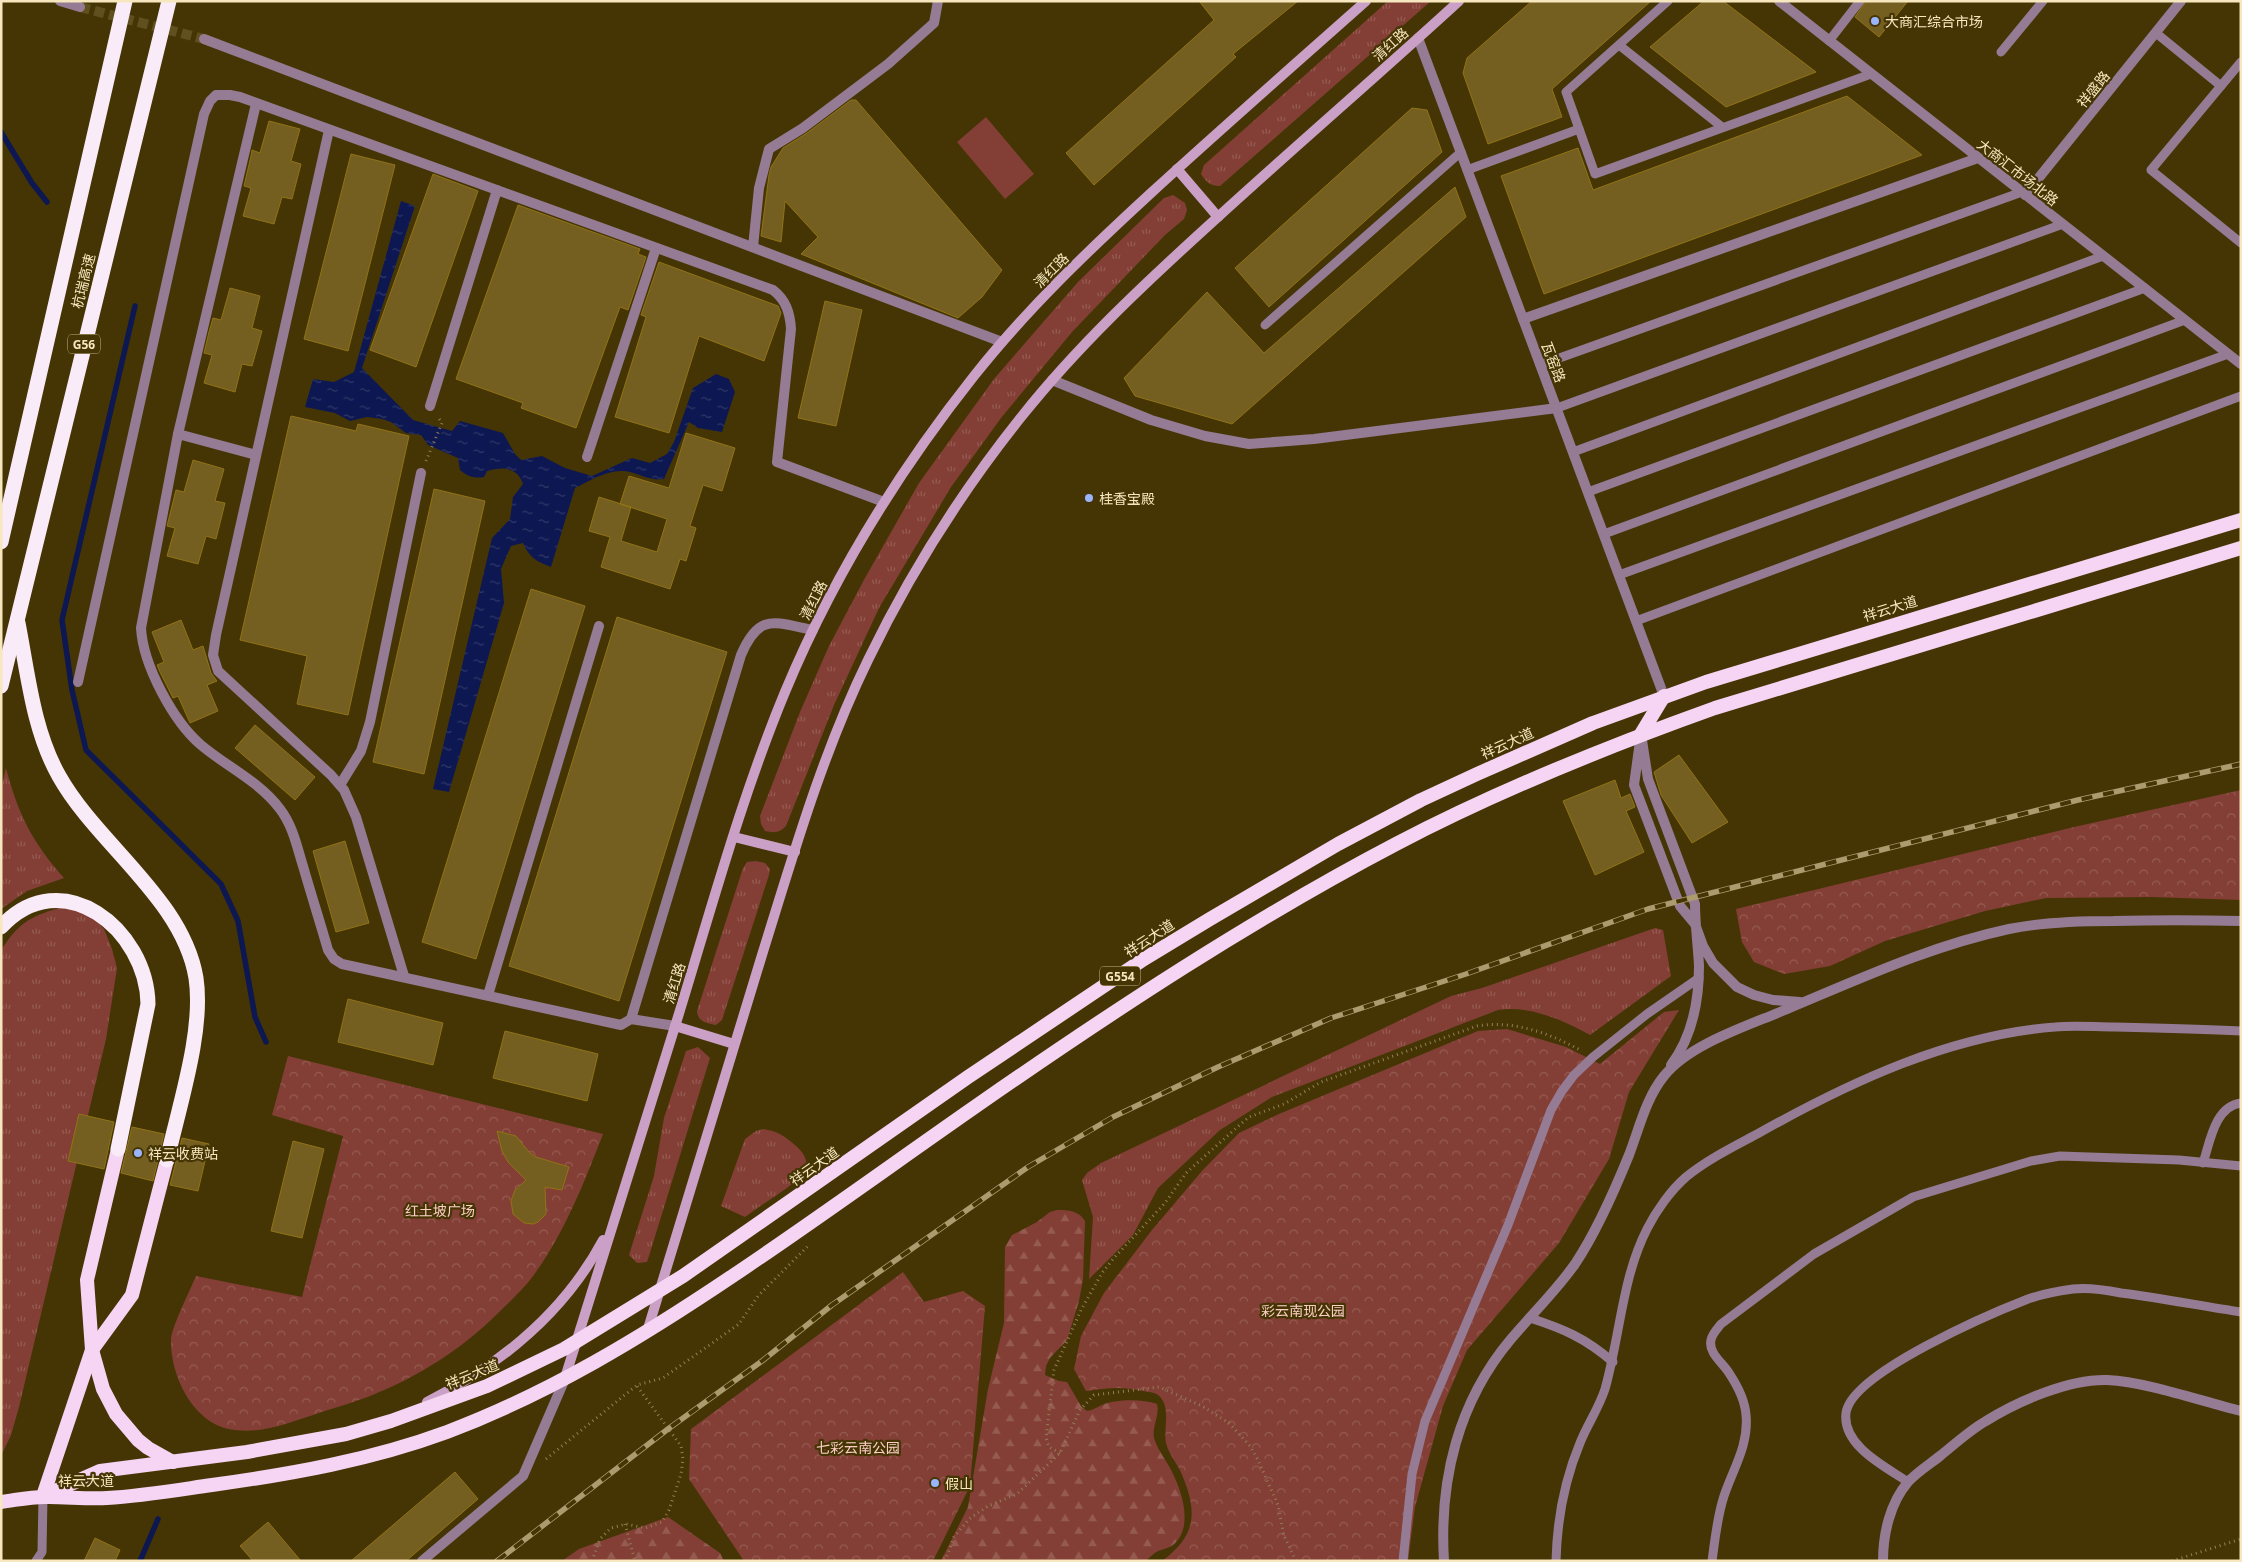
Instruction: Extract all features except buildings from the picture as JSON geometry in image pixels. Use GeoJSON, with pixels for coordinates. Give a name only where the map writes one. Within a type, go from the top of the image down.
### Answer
{"type":"FeatureCollection","features":[{"type":"Feature","properties":{"kind":"highway","name":"杭瑞高速"},"geometry":{"type":"LineString","coordinates":[[1,542],[125,1]]}},
{"type":"Feature","properties":{"kind":"highway","name":"杭瑞高速"},"geometry":{"type":"LineString","coordinates":[[1,686],[169,1]]}},
{"type":"Feature","properties":{"kind":"highway","name":"祥云大道"},"geometry":{"type":"LineString","coordinates":[[43,1496],[100,1471],[297,1444],[391,1421],[487,1386],[534,1365],[576,1342],[659,1291],[763,1222],[968,1077],[1144,959],[1338,844],[1421,800],[1539,746],[1664,696],[1815,648],[2241,520]]}},
{"type":"Feature","properties":{"kind":"highway","name":"祥云大道"},"geometry":{"type":"LineString","coordinates":[[1,1502],[43,1496],[103,1498],[260,1479],[353,1461],[446,1432],[498,1412],[564,1381],[647,1332],[778,1245],[984,1100],[1160,983],[1352,868],[1434,825],[1550,772],[1641,734],[1742,700],[2241,548]]}},
{"type":"Feature","properties":{"kind":"highway"},"geometry":{"type":"LineString","coordinates":[[17,616],[35,712],[58,776],[91,821],[153,894],[178,927],[192,962],[196,980],[197,1022],[167,1160],[132,1295],[92,1350],[43,1496]]}},
{"type":"Feature","properties":{"kind":"highway"},"geometry":{"type":"LineString","coordinates":[[1641,734],[1664,696]]}},
{"type":"Feature","properties":{"kind":"highway"},"geometry":{"type":"LineString","coordinates":[[1,927],[7,920],[32,905],[46,901],[74,902],[103,916],[122,935],[137,958],[146,986],[148,1004],[118,1150],[87,1280],[92,1350],[96,1371],[103,1389],[116,1414],[138,1440],[173,1462]]}},
{"type":"Feature","properties":{"kind":"main road","name":"清红路"},"geometry":{"type":"LineString","coordinates":[[564,1381],[734,836],[784,694],[813,630],[847,565],[884,502],[942,417],[1002,342],[1086,254],[1177,169],[1366,1]]}},
{"type":"Feature","properties":{"kind":"main road","name":"清红路"},"geometry":{"type":"LineString","coordinates":[[647,1332],[734,1044],[795,852],[838,726],[885,626],[924,556],[969,488],[1023,415],[1052,380],[1130,299],[1218,217],[1460,1]]}},
{"type":"Feature","properties":{"kind":"main road"},"geometry":{"type":"LineString","coordinates":[[1177,169],[1218,217]]}},
{"type":"Feature","properties":{"kind":"main road"},"geometry":{"type":"LineString","coordinates":[[734,836],[795,852]]}},
{"type":"Feature","properties":{"kind":"main road"},"geometry":{"type":"LineString","coordinates":[[675,1026],[734,1044]]}},
{"type":"Feature","properties":{"kind":"main road"},"geometry":{"type":"LineString","coordinates":[[391,1421],[471,1378],[528,1335],[556,1308],[576,1282],[596,1254],[614,1220]]}},
{"type":"Feature","properties":{"kind":"street"},"geometry":{"type":"LineString","coordinates":[[60,1],[80,7]]}},
{"type":"Feature","properties":{"kind":"street"},"geometry":{"type":"LineString","coordinates":[[753,247],[759,188],[769,149],[803,128],[888,64],[934,23],[938,1]]}},
{"type":"Feature","properties":{"kind":"street","name":"大商汇市场北路"},"geometry":{"type":"LineString","coordinates":[[1779,1],[2241,364]]}},
{"type":"Feature","properties":{"kind":"street","name":"祥盛路"},"geometry":{"type":"LineString","coordinates":[[2023,193],[2181,1]]}},
{"type":"Feature","properties":{"kind":"street","name":"瓦窑路"},"geometry":{"type":"LineString","coordinates":[[1418,38],[1664,696]]}},
{"type":"Feature","properties":{"kind":"street"},"geometry":{"type":"LineString","coordinates":[[204,39],[1002,342]]}},
{"type":"Feature","properties":{"kind":"street"},"geometry":{"type":"LineString","coordinates":[[78,682],[204,114],[210,101],[216,96],[230,95],[256,104],[773,290],[780,296],[788,310],[791,329],[777,462],[884,502]]}},
{"type":"Feature","properties":{"kind":"street"},"geometry":{"type":"LineString","coordinates":[[256,104],[178,434],[141,628],[142,641],[154,674],[175,716],[189,734],[202,746],[252,780],[280,810],[291,829],[328,950],[334,959],[342,964],[404,976],[621,1025],[631,1019],[675,1026]]}},
{"type":"Feature","properties":{"kind":"street"},"geometry":{"type":"LineString","coordinates":[[329,130],[213,655],[218,671],[340,785],[356,817],[404,976]]}},
{"type":"Feature","properties":{"kind":"street"},"geometry":{"type":"LineString","coordinates":[[1523,319],[1978,158]]}},
{"type":"Feature","properties":{"kind":"street"},"geometry":{"type":"LineString","coordinates":[[430,406],[497,190]]}},
{"type":"Feature","properties":{"kind":"street"},"geometry":{"type":"LineString","coordinates":[[587,457],[656,248]]}},
{"type":"Feature","properties":{"kind":"street"},"geometry":{"type":"LineString","coordinates":[[1052,380],[1102,402],[1160,423],[1205,436],[1249,444],[1314,439],[1557,408]]}},
{"type":"Feature","properties":{"kind":"street"},"geometry":{"type":"LineString","coordinates":[[178,434],[256,455]]}},
{"type":"Feature","properties":{"kind":"street"},"geometry":{"type":"LineString","coordinates":[[340,785],[361,750],[370,722],[421,473]]}},
{"type":"Feature","properties":{"kind":"street"},"geometry":{"type":"LineString","coordinates":[[631,1019],[738,664],[749,637],[758,626],[768,624],[813,630]]}},
{"type":"Feature","properties":{"kind":"street"},"geometry":{"type":"LineString","coordinates":[[488,995],[599,626]]}},
{"type":"Feature","properties":{"kind":"street"},"geometry":{"type":"LineString","coordinates":[[1444,1561],[1443,1519],[1445,1490],[1453,1449],[1461,1424],[1488,1371],[1511,1339],[1562,1281],[1590,1239],[1616,1184],[1648,1104],[1680,1051],[1691,1025],[1698,978],[1698,943],[1695,924],[1696,904],[1648,779],[1641,734]]}},
{"type":"Feature","properties":{"kind":"street"},"geometry":{"type":"LineString","coordinates":[[1641,734],[1634,785],[1680,906],[1695,924],[1703,946],[1713,963],[1737,987],[1754,995],[1773,1000],[1804,1002]]}},
{"type":"Feature","properties":{"kind":"street"},"geometry":{"type":"LineString","coordinates":[[1665,1074],[1681,1060],[1704,1046],[1804,1002],[1921,955],[2012,929],[2079,922],[2182,919],[2241,921]]}},
{"type":"Feature","properties":{"kind":"street"},"geometry":{"type":"LineString","coordinates":[[1883,1561],[1886,1531],[1890,1515],[1908,1482],[1984,1422],[2014,1406],[2058,1389],[2085,1382],[2108,1380],[2156,1388],[2241,1411]]}},
{"type":"Feature","properties":{"kind":"street"},"geometry":{"type":"LineString","coordinates":[[422,1561],[523,1476],[564,1381]]}},
{"type":"Feature","properties":{"kind":"lane"},"geometry":{"type":"LineString","coordinates":[[1668,1],[1566,92],[1595,174],[1872,74]]}},
{"type":"Feature","properties":{"kind":"lane"},"geometry":{"type":"LineString","coordinates":[[1829,41],[1860,1]]}},
{"type":"Feature","properties":{"kind":"lane"},"geometry":{"type":"LineString","coordinates":[[2001,52],[2042,1]]}},
{"type":"Feature","properties":{"kind":"lane"},"geometry":{"type":"LineString","coordinates":[[2156,33],[2222,86]]}},
{"type":"Feature","properties":{"kind":"lane"},"geometry":{"type":"LineString","coordinates":[[1619,45],[1722,128]]}},
{"type":"Feature","properties":{"kind":"lane"},"geometry":{"type":"LineString","coordinates":[[2241,62],[2151,170],[2241,242]]}},
{"type":"Feature","properties":{"kind":"lane"},"geometry":{"type":"LineString","coordinates":[[1467,170],[1579,129]]}},
{"type":"Feature","properties":{"kind":"lane"},"geometry":{"type":"LineString","coordinates":[[1265,325],[1461,152]]}},
{"type":"Feature","properties":{"kind":"lane"},"geometry":{"type":"LineString","coordinates":[[1540,365],[2023,193]]}},
{"type":"Feature","properties":{"kind":"lane"},"geometry":{"type":"LineString","coordinates":[[1557,408],[2062,224]]}},
{"type":"Feature","properties":{"kind":"lane"},"geometry":{"type":"LineString","coordinates":[[1573,452],[2103,256]]}},
{"type":"Feature","properties":{"kind":"lane"},"geometry":{"type":"LineString","coordinates":[[1588,492],[2145,288]]}},
{"type":"Feature","properties":{"kind":"lane"},"geometry":{"type":"LineString","coordinates":[[1604,534],[2185,320]]}},
{"type":"Feature","properties":{"kind":"lane"},"geometry":{"type":"LineString","coordinates":[[1619,575],[2228,354]]}},
{"type":"Feature","properties":{"kind":"lane"},"geometry":{"type":"LineString","coordinates":[[1636,621],[2241,396]]}},
{"type":"Feature","properties":{"kind":"lane"},"geometry":{"type":"LineString","coordinates":[[1403,1561],[1412,1474],[1425,1421],[1508,1224],[1551,1110],[1574,1075],[1593,1057],[1647,1014],[1698,978]]}},
{"type":"Feature","properties":{"kind":"lane"},"geometry":{"type":"LineString","coordinates":[[1556,1561],[1561,1513],[1570,1471],[1580,1442],[1602,1398],[1613,1362],[1631,1271],[1647,1229],[1666,1200],[1684,1178],[1708,1161],[1816,1101],[1887,1071],[1955,1046],[2003,1034],[2056,1026],[2241,1031]]}},
{"type":"Feature","properties":{"kind":"lane"},"geometry":{"type":"LineString","coordinates":[[2203,1163],[2222,1113],[2228,1106],[2241,1103]]}},
{"type":"Feature","properties":{"kind":"lane"},"geometry":{"type":"LineString","coordinates":[[1712,1561],[1724,1497],[1741,1455],[1747,1432],[1742,1396],[1729,1372],[1711,1348],[1710,1342],[1713,1334],[1721,1324],[1814,1254],[1913,1197],[2031,1161],[2060,1156],[2241,1166]]}},
{"type":"Feature","properties":{"kind":"lane"},"geometry":{"type":"LineString","coordinates":[[1908,1482],[1866,1454],[1851,1435],[1846,1412],[1853,1398],[1871,1381],[1913,1352],[2030,1299],[2074,1289],[2133,1294],[2241,1312]]}},
{"type":"Feature","properties":{"kind":"lane"},"geometry":{"type":"LineString","coordinates":[[1530,1318],[1565,1329],[1596,1347],[1613,1362]]}},
{"type":"Feature","properties":{"kind":"lane"},"geometry":{"type":"LineString","coordinates":[[36,1561],[42,1552],[43,1496]]}},
{"type":"Feature","properties":{"kind":"path"},"geometry":{"type":"LineString","coordinates":[[431,451],[442,423]]}},
{"type":"Feature","properties":{"kind":"path"},"geometry":{"type":"LineString","coordinates":[[1060,1452],[1049,1446],[1046,1438],[1054,1370],[1094,1287],[1112,1259],[1165,1203],[1186,1173],[1249,1117],[1284,1104],[1321,1082],[1477,1026],[1502,1025],[1536,1030],[1558,1038],[1593,1057]]}},
{"type":"Feature","properties":{"kind":"path"},"geometry":{"type":"LineString","coordinates":[[545,1460],[637,1386],[663,1378],[739,1324],[758,1296],[815,1239]]}},
{"type":"Feature","properties":{"kind":"path"},"geometry":{"type":"LineString","coordinates":[[592,1561],[602,1536],[611,1528],[625,1524],[645,1528],[662,1522],[669,1510],[681,1474],[683,1458],[681,1446],[637,1386]]}},
{"type":"Feature","properties":{"kind":"path"},"geometry":{"type":"LineString","coordinates":[[945,1561],[954,1537],[969,1518],[988,1506],[1017,1494],[1060,1452],[1080,1410],[1094,1395],[1159,1387],[1202,1406],[1230,1423],[1250,1446],[1278,1505],[1284,1536],[1296,1561]]}},
{"type":"Feature","properties":{"kind":"path"},"geometry":{"type":"LineString","coordinates":[[625,1524],[635,1561]]}},
{"type":"Feature","properties":{"kind":"path"},"geometry":{"type":"LineString","coordinates":[[2172,1561],[2241,1539]]}},
{"type":"Feature","properties":{"kind":"green space"},"geometry":{"type":"Polygon","coordinates":[[[1388,1],[1431,1],[1220,186],[1207,181],[1201,174],[1204,165],[1388,1]]]}},
{"type":"Feature","properties":{"kind":"green space"},"geometry":{"type":"Polygon","coordinates":[[[986,117],[1034,174],[1005,199],[957,142],[986,117]]]}},
{"type":"Feature","properties":{"kind":"green space"},"geometry":{"type":"Polygon","coordinates":[[[1173,195],[1185,203],[1187,210],[1184,219],[1165,235],[1072,332],[1001,418],[951,487],[879,608],[834,705],[786,826],[777,832],[765,831],[761,824],[760,816],[800,712],[829,646],[919,483],[994,379],[1078,282],[1164,198],[1173,195]]]}},
{"type":"Feature","properties":{"kind":"green space"},"geometry":{"type":"Polygon","coordinates":[[[6,768],[21,814],[43,852],[64,878],[27,891],[1,909],[1,789],[6,768]]]}},
{"type":"Feature","properties":{"kind":"green space"},"geometry":{"type":"Polygon","coordinates":[[[2241,790],[2241,900],[2152,897],[2046,898],[1985,911],[1885,941],[1830,966],[1784,974],[1754,962],[1742,942],[1736,909],[2074,827],[2241,790]]]}},
{"type":"Feature","properties":{"kind":"green space"},"geometry":{"type":"Polygon","coordinates":[[[747,862],[765,863],[770,869],[769,875],[722,1020],[716,1025],[706,1023],[699,1018],[697,1011],[743,868],[747,862]]]}},
{"type":"Feature","properties":{"kind":"green space"},"geometry":{"type":"Polygon","coordinates":[[[59,908],[79,910],[93,916],[104,929],[117,968],[106,1039],[19,1407],[11,1435],[1,1456],[1,950],[19,927],[32,918],[59,908]]]}},
{"type":"Feature","properties":{"kind":"green space"},"geometry":{"type":"Polygon","coordinates":[[[1655,928],[1663,930],[1671,976],[1590,1035],[1546,1015],[1522,1010],[1498,1010],[1272,1097],[1220,1130],[1158,1188],[1133,1235],[1089,1279],[1093,1217],[1082,1180],[1087,1173],[1101,1163],[1451,996],[1482,988],[1655,928]]]}},
{"type":"Feature","properties":{"kind":"green space","name":"彩云南现公园"},"geometry":{"type":"Polygon","coordinates":[[[1679,1010],[1629,1092],[1609,1159],[1559,1243],[1467,1350],[1443,1406],[1415,1507],[1408,1561],[1162,1561],[1183,1541],[1188,1531],[1192,1509],[1186,1484],[1166,1443],[1165,1405],[1155,1393],[1128,1388],[1086,1391],[1074,1369],[1081,1336],[1104,1293],[1152,1230],[1202,1171],[1239,1133],[1279,1114],[1478,1031],[1507,1029],[1566,1047],[1600,1064],[1664,1012],[1679,1010]]]}},
{"type":"Feature","properties":{"kind":"green space"},"geometry":{"type":"Polygon","coordinates":[[[698,1047],[710,1058],[647,1262],[637,1263],[629,1255],[654,1176],[664,1118],[686,1051],[698,1047]]]}},
{"type":"Feature","properties":{"kind":"green space","name":"红土坡广场"},"geometry":{"type":"Polygon","coordinates":[[[288,1056],[603,1134],[564,1226],[544,1260],[519,1292],[468,1340],[424,1370],[393,1386],[354,1402],[266,1429],[235,1430],[220,1426],[208,1419],[196,1409],[187,1397],[175,1368],[171,1339],[196,1276],[302,1297],[343,1136],[272,1115],[288,1056]]]}},
{"type":"Feature","properties":{"kind":"green space"},"geometry":{"type":"Polygon","coordinates":[[[763,1129],[781,1134],[796,1146],[803,1154],[806,1168],[798,1180],[745,1217],[721,1206],[745,1139],[756,1131],[763,1129]]]}},
{"type":"Feature","properties":{"kind":"green space"},"geometry":{"type":"Polygon","coordinates":[[[1057,1210],[1073,1212],[1080,1215],[1085,1221],[1083,1279],[1079,1301],[1067,1340],[1050,1358],[1046,1366],[1045,1375],[1067,1382],[1081,1406],[1087,1411],[1108,1403],[1130,1400],[1157,1404],[1154,1436],[1179,1489],[1185,1519],[1183,1529],[1173,1545],[1156,1552],[1146,1561],[941,1561],[968,1507],[988,1389],[1004,1323],[1005,1247],[1012,1235],[1037,1222],[1050,1212],[1057,1210]]]}},
{"type":"Feature","properties":{"kind":"green space","name":"七彩云南公园"},"geometry":{"type":"Polygon","coordinates":[[[903,1272],[924,1302],[963,1291],[985,1306],[970,1486],[933,1561],[744,1561],[689,1479],[691,1429],[903,1272]]]}},
{"type":"Feature","properties":{"kind":"green space"},"geometry":{"type":"Polygon","coordinates":[[[668,1517],[720,1553],[724,1561],[562,1561],[579,1549],[668,1517]]]}},
{"type":"Feature","properties":{"kind":"water"},"geometry":{"type":"Polygon","coordinates":[[[401,201],[415,206],[362,368],[413,420],[452,431],[460,421],[503,433],[515,454],[521,460],[542,456],[565,468],[592,476],[632,458],[650,463],[667,454],[674,442],[693,388],[716,374],[729,379],[735,392],[722,432],[698,428],[689,422],[664,479],[616,471],[601,475],[575,488],[551,567],[534,558],[523,543],[511,546],[501,569],[504,603],[449,792],[433,789],[492,538],[510,519],[513,497],[523,484],[517,474],[508,469],[487,471],[484,477],[477,478],[468,475],[460,470],[458,458],[428,445],[421,435],[406,433],[391,422],[367,417],[350,421],[335,413],[305,407],[313,379],[334,382],[354,372],[401,201]]]}},
{"type":"Feature","properties":{"kind":"waterway"},"geometry":{"type":"LineString","coordinates":[[1,132],[32,183],[47,202]]}},
{"type":"Feature","properties":{"kind":"waterway"},"geometry":{"type":"LineString","coordinates":[[135,306],[62,620],[72,690],[86,750],[221,884],[238,921],[255,1017],[266,1042]]}},
{"type":"Feature","properties":{"kind":"waterway"},"geometry":{"type":"LineString","coordinates":[[140,1561],[158,1519]]}},
{"type":"Feature","properties":{"kind":"tunnel"},"geometry":{"type":"LineString","coordinates":[[80,7],[204,39]]}},
{"type":"Feature","properties":{"kind":"railway"},"geometry":{"type":"LineString","coordinates":[[497,1561],[668,1429],[762,1361],[832,1305],[1028,1167],[1113,1117],[1218,1067],[1331,1018],[1466,974],[1648,909],[2078,800],[2241,764]]}},
{"type":"Feature","properties":{"kind":"place","name":"大商汇综合市场"},"geometry":{"type":"Point","coordinates":[1875,21]}},
{"type":"Feature","properties":{"kind":"place","name":"桂香宝殿"},"geometry":{"type":"Point","coordinates":[1089,498]}},
{"type":"Feature","properties":{"kind":"place","name":"祥云收费站"},"geometry":{"type":"Point","coordinates":[138,1153]}},
{"type":"Feature","properties":{"kind":"place","name":"假山"},"geometry":{"type":"Point","coordinates":[935,1483]}}]}
